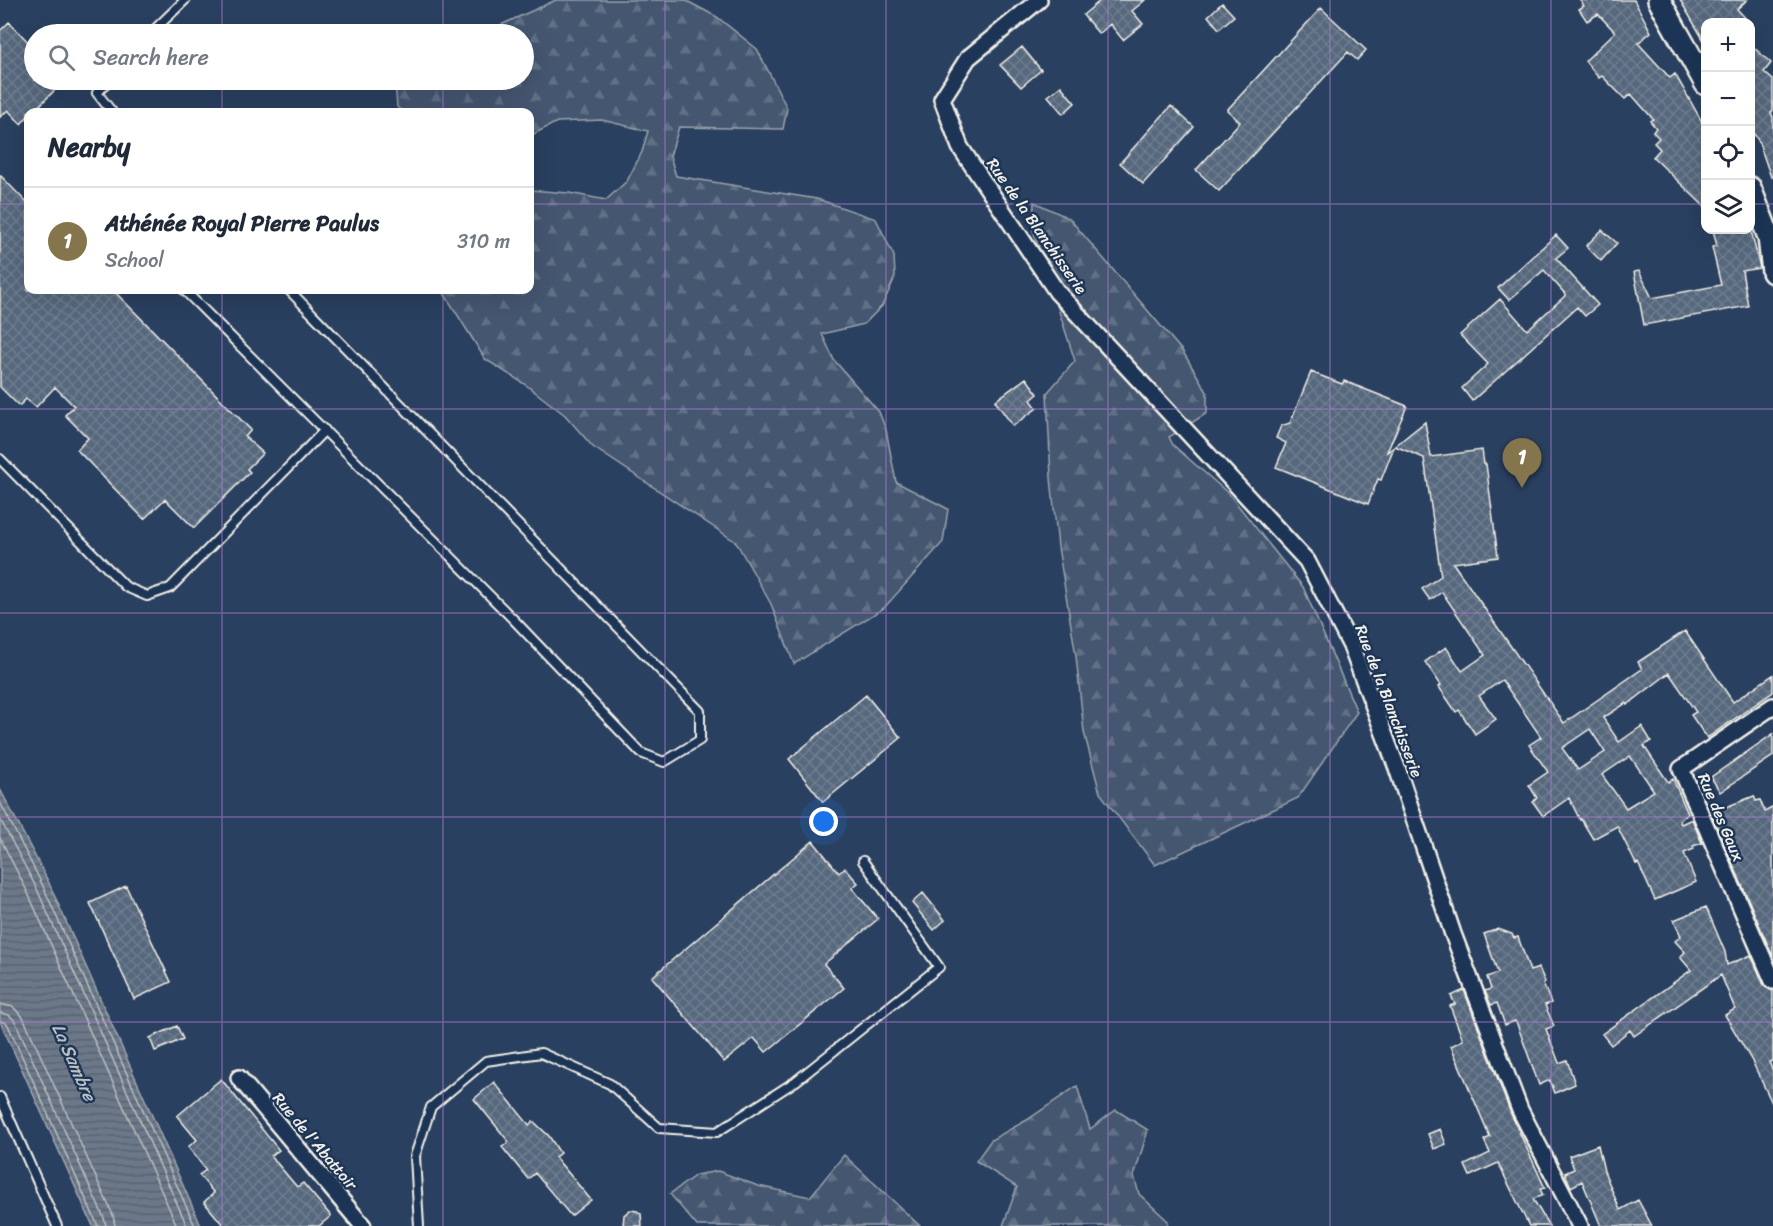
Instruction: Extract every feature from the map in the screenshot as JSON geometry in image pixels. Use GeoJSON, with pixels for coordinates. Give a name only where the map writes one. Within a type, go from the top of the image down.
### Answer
{"type":"FeatureCollection","features":[{"type":"Feature","properties":{"kind":"main road"},"geometry":{"type":"LineString","coordinates":[[1659,0],[1701,75]]}},
{"type":"Feature","properties":{"kind":"main road"},"geometry":{"type":"LineString","coordinates":[[1755,200],[1771,239],[1773,273]]}},
{"type":"Feature","properties":{"kind":"street","name":"Rue de la Blanchisserie"},"geometry":{"type":"LineString","coordinates":[[1039,0],[968,58],[942,99],[960,147],[1057,292],[1307,561],[1351,646],[1453,934],[1520,1110],[1580,1226]]}},
{"type":"Feature","properties":{"kind":"street","name":"Rue des Gaux"},"geometry":{"type":"LineString","coordinates":[[1773,706],[1681,769],[1773,981]]}},
{"type":"Feature","properties":{"kind":"street","name":"Rue de l'Abattoir"},"geometry":{"type":"LineString","coordinates":[[238,1078],[363,1226]]}},
{"type":"Feature","properties":{"kind":"lane"},"geometry":{"type":"LineString","coordinates":[[160,24],[185,0]]}},
{"type":"Feature","properties":{"kind":"lane"},"geometry":{"type":"LineString","coordinates":[[100,90],[97,93],[109,108]]}},
{"type":"Feature","properties":{"kind":"lane"},"geometry":{"type":"LineString","coordinates":[[188,294],[515,621],[640,753],[664,762],[700,740],[700,711],[293,294]]}},
{"type":"Feature","properties":{"kind":"lane"},"geometry":{"type":"LineString","coordinates":[[0,459],[126,587],[147,596],[170,588],[325,430]]}},
{"type":"Feature","properties":{"kind":"lane"},"geometry":{"type":"LineString","coordinates":[[419,1226],[415,1156],[431,1107],[486,1061],[541,1053],[610,1084],[659,1128],[717,1132],[796,1081],[939,967],[863,861]]}},
{"type":"Feature","properties":{"kind":"lane"},"geometry":{"type":"LineString","coordinates":[[0,1097],[57,1226]]}},
{"type":"Feature","properties":{"kind":"green space"},"geometry":{"type":"Polygon","coordinates":[[[556,0],[685,0],[717,17],[757,49],[787,108],[783,129],[679,127],[670,156],[676,176],[817,199],[876,219],[894,256],[895,277],[882,306],[864,324],[822,334],[834,360],[879,412],[886,430],[896,482],[948,509],[943,542],[884,608],[794,664],[771,604],[736,542],[593,447],[565,415],[526,385],[485,359],[444,294],[534,294],[534,190],[569,193],[606,200],[627,181],[642,152],[648,131],[602,120],[557,122],[534,134],[534,108],[397,107],[396,90],[534,90],[534,24],[503,24],[556,0]]]}},
{"type":"Feature","properties":{"kind":"green space"},"geometry":{"type":"Polygon","coordinates":[[[1034,202],[1069,218],[1183,352],[1207,392],[1207,413],[1169,437],[1173,445],[1229,494],[1303,587],[1357,712],[1298,798],[1155,865],[1100,793],[1084,732],[1076,656],[1058,547],[1051,478],[1047,393],[1075,361],[1033,230],[1034,202]]]}},
{"type":"Feature","properties":{"kind":"green space"},"geometry":{"type":"Polygon","coordinates":[[[1077,1086],[1090,1129],[1116,1110],[1148,1130],[1134,1176],[1139,1194],[1168,1221],[1167,1226],[1003,1226],[1017,1187],[976,1161],[991,1140],[1027,1120],[1077,1086]]]}},
{"type":"Feature","properties":{"kind":"green space"},"geometry":{"type":"Polygon","coordinates":[[[844,1155],[920,1226],[697,1226],[670,1194],[696,1175],[718,1171],[758,1186],[810,1197],[844,1155]]]}},
{"type":"Feature","properties":{"kind":"water","name":"La Sambre"},"geometry":{"type":"Polygon","coordinates":[[[0,789],[48,881],[201,1226],[93,1226],[0,1021],[0,789]]]}},
{"type":"Feature","properties":{"kind":"building"},"geometry":{"type":"Polygon","coordinates":[[[1101,0],[1145,0],[1132,11],[1143,24],[1123,40],[1110,24],[1099,34],[1083,15],[1101,0]]]}},
{"type":"Feature","properties":{"kind":"building"},"geometry":{"type":"Polygon","coordinates":[[[1580,0],[1634,0],[1651,32],[1638,43],[1670,78],[1675,74],[1701,120],[1701,203],[1653,157],[1660,149],[1654,143],[1659,138],[1653,132],[1656,128],[1650,121],[1653,119],[1631,94],[1625,99],[1602,76],[1599,78],[1585,61],[1615,32],[1598,14],[1587,21],[1579,9],[1584,6],[1580,0]]]}},
{"type":"Feature","properties":{"kind":"building"},"geometry":{"type":"Polygon","coordinates":[[[1680,0],[1747,0],[1737,9],[1745,18],[1701,18],[1701,36],[1680,0]]]}},
{"type":"Feature","properties":{"kind":"building"},"geometry":{"type":"Polygon","coordinates":[[[1222,3],[1234,16],[1219,29],[1208,16],[1222,3]]]}},
{"type":"Feature","properties":{"kind":"building"},"geometry":{"type":"Polygon","coordinates":[[[1321,8],[1366,50],[1357,60],[1348,52],[1219,191],[1196,170],[1240,122],[1227,110],[1321,8]]]}},
{"type":"Feature","properties":{"kind":"building"},"geometry":{"type":"Polygon","coordinates":[[[9,22],[24,38],[24,90],[55,90],[39,106],[41,108],[24,108],[24,121],[21,124],[8,110],[0,117],[0,31],[9,22]]]}},
{"type":"Feature","properties":{"kind":"building"},"geometry":{"type":"Polygon","coordinates":[[[1022,47],[1041,70],[1021,87],[1000,65],[1022,47]]]}},
{"type":"Feature","properties":{"kind":"building"},"geometry":{"type":"Polygon","coordinates":[[[1755,49],[1771,63],[1764,72],[1773,80],[1773,111],[1771,113],[1773,117],[1773,177],[1771,177],[1755,136],[1755,49]]]}},
{"type":"Feature","properties":{"kind":"building"},"geometry":{"type":"Polygon","coordinates":[[[1061,86],[1075,103],[1063,114],[1048,96],[1061,86]]]}},
{"type":"Feature","properties":{"kind":"building"},"geometry":{"type":"Polygon","coordinates":[[[1171,106],[1194,127],[1143,184],[1120,163],[1171,106]]]}},
{"type":"Feature","properties":{"kind":"building"},"geometry":{"type":"Polygon","coordinates":[[[0,175],[24,200],[24,294],[117,294],[251,430],[245,437],[263,453],[247,469],[250,472],[194,528],[165,499],[144,519],[77,450],[88,438],[65,415],[74,406],[55,387],[36,407],[26,399],[19,406],[0,387],[0,175]]]}},
{"type":"Feature","properties":{"kind":"building"},"geometry":{"type":"Polygon","coordinates":[[[1602,230],[1617,243],[1601,261],[1586,246],[1602,230]]]}},
{"type":"Feature","properties":{"kind":"building"},"geometry":{"type":"Polygon","coordinates":[[[1714,234],[1752,234],[1760,268],[1742,271],[1748,306],[1644,325],[1634,272],[1639,271],[1652,298],[1721,285],[1712,247],[1717,246],[1714,234]]]}},
{"type":"Feature","properties":{"kind":"building"},"geometry":{"type":"Polygon","coordinates":[[[1556,235],[1568,248],[1556,258],[1598,305],[1585,316],[1577,307],[1472,401],[1462,388],[1488,364],[1460,335],[1500,299],[1527,330],[1566,295],[1544,270],[1509,300],[1498,288],[1556,235]]]}},
{"type":"Feature","properties":{"kind":"building"},"geometry":{"type":"Polygon","coordinates":[[[1311,372],[1342,384],[1344,381],[1407,406],[1387,452],[1394,447],[1381,480],[1378,479],[1368,504],[1276,467],[1286,443],[1276,438],[1281,426],[1290,423],[1311,372]]]}},
{"type":"Feature","properties":{"kind":"building"},"geometry":{"type":"Polygon","coordinates":[[[1026,378],[1038,394],[1031,400],[1037,408],[1013,426],[995,401],[1026,378]]]}},
{"type":"Feature","properties":{"kind":"building"},"geometry":{"type":"Polygon","coordinates":[[[1425,422],[1431,457],[1482,450],[1484,464],[1486,464],[1498,557],[1453,563],[1564,723],[1642,669],[1638,662],[1685,631],[1733,702],[1773,675],[1773,692],[1707,738],[1691,715],[1696,712],[1669,673],[1627,705],[1626,703],[1603,718],[1619,742],[1642,726],[1651,741],[1644,746],[1668,782],[1673,779],[1688,814],[1679,820],[1681,824],[1692,819],[1702,843],[1684,853],[1696,882],[1655,900],[1617,826],[1593,839],[1569,798],[1543,816],[1533,802],[1537,798],[1529,785],[1548,772],[1529,745],[1541,737],[1502,680],[1479,696],[1496,719],[1475,734],[1459,710],[1456,712],[1425,662],[1446,647],[1462,671],[1485,655],[1442,592],[1430,600],[1422,589],[1441,576],[1424,458],[1395,446],[1425,422]],[[1590,729],[1562,748],[1578,770],[1605,752],[1590,729]],[[1630,756],[1602,775],[1626,808],[1654,791],[1630,756]]]}},
{"type":"Feature","properties":{"kind":"building"},"geometry":{"type":"Polygon","coordinates":[[[866,695],[901,738],[823,802],[789,759],[866,695]]]}},
{"type":"Feature","properties":{"kind":"building"},"geometry":{"type":"Polygon","coordinates":[[[1773,734],[1773,756],[1720,792],[1711,777],[1773,734]]]}},
{"type":"Feature","properties":{"kind":"building"},"geometry":{"type":"Polygon","coordinates":[[[1754,796],[1756,801],[1760,800],[1765,812],[1773,807],[1773,957],[1711,813],[1754,796]]]}},
{"type":"Feature","properties":{"kind":"building"},"geometry":{"type":"Polygon","coordinates":[[[813,841],[839,873],[845,868],[858,883],[852,888],[878,919],[824,964],[844,988],[766,1052],[754,1038],[724,1062],[652,977],[813,841]]]}},
{"type":"Feature","properties":{"kind":"building"},"geometry":{"type":"Polygon","coordinates":[[[126,886],[171,982],[134,999],[90,903],[126,886]]]}},
{"type":"Feature","properties":{"kind":"building"},"geometry":{"type":"Polygon","coordinates":[[[923,893],[945,920],[934,930],[912,903],[923,893]]]}},
{"type":"Feature","properties":{"kind":"building"},"geometry":{"type":"Polygon","coordinates":[[[1706,907],[1725,952],[1727,965],[1751,955],[1764,985],[1773,991],[1773,1061],[1769,1062],[1773,1071],[1773,1105],[1752,1061],[1725,1015],[1735,1009],[1721,975],[1634,1036],[1630,1030],[1611,1045],[1602,1034],[1691,970],[1680,957],[1685,952],[1675,941],[1681,936],[1674,920],[1706,907]]]}},
{"type":"Feature","properties":{"kind":"building"},"geometry":{"type":"Polygon","coordinates":[[[1498,929],[1512,934],[1514,938],[1518,937],[1530,971],[1539,968],[1545,982],[1543,983],[1551,1003],[1545,1005],[1554,1026],[1546,1029],[1559,1063],[1567,1060],[1575,1084],[1555,1093],[1550,1080],[1539,1085],[1517,1024],[1515,1021],[1505,1025],[1497,1003],[1491,1005],[1485,991],[1491,989],[1487,977],[1498,973],[1484,934],[1498,929]]]}},
{"type":"Feature","properties":{"kind":"building"},"geometry":{"type":"Polygon","coordinates":[[[1464,990],[1511,1114],[1545,1188],[1540,1189],[1543,1195],[1533,1199],[1549,1226],[1529,1226],[1498,1163],[1470,1176],[1465,1165],[1490,1153],[1484,1140],[1490,1137],[1451,1046],[1463,1040],[1450,1006],[1455,1004],[1451,996],[1464,990]]]}},
{"type":"Feature","properties":{"kind":"building"},"geometry":{"type":"Polygon","coordinates":[[[177,1026],[183,1039],[155,1051],[150,1038],[177,1026]]]}},
{"type":"Feature","properties":{"kind":"building"},"geometry":{"type":"Polygon","coordinates":[[[221,1079],[279,1150],[271,1156],[297,1187],[303,1183],[331,1216],[319,1226],[224,1226],[204,1202],[214,1193],[199,1175],[206,1170],[188,1147],[197,1140],[177,1116],[221,1079]]]}},
{"type":"Feature","properties":{"kind":"building"},"geometry":{"type":"Polygon","coordinates":[[[494,1082],[529,1125],[533,1121],[549,1136],[560,1153],[555,1157],[591,1200],[571,1216],[535,1173],[528,1179],[502,1147],[509,1142],[474,1099],[494,1082]]]}},
{"type":"Feature","properties":{"kind":"building"},"geometry":{"type":"Polygon","coordinates":[[[1440,1129],[1446,1144],[1434,1149],[1428,1134],[1440,1129]]]}},
{"type":"Feature","properties":{"kind":"building"},"geometry":{"type":"Polygon","coordinates":[[[1598,1145],[1604,1171],[1620,1210],[1638,1200],[1652,1226],[1601,1226],[1582,1181],[1571,1187],[1565,1173],[1574,1169],[1569,1156],[1598,1145]]]}},
{"type":"Feature","properties":{"kind":"building"},"geometry":{"type":"Polygon","coordinates":[[[630,1210],[641,1214],[642,1226],[623,1226],[624,1215],[630,1210]]]}},
{"type":"Feature","properties":{"kind":"place","name":"Athénée Royal Pierre Paulus"},"geometry":{"type":"Point","coordinates":[1522,488]}}]}
